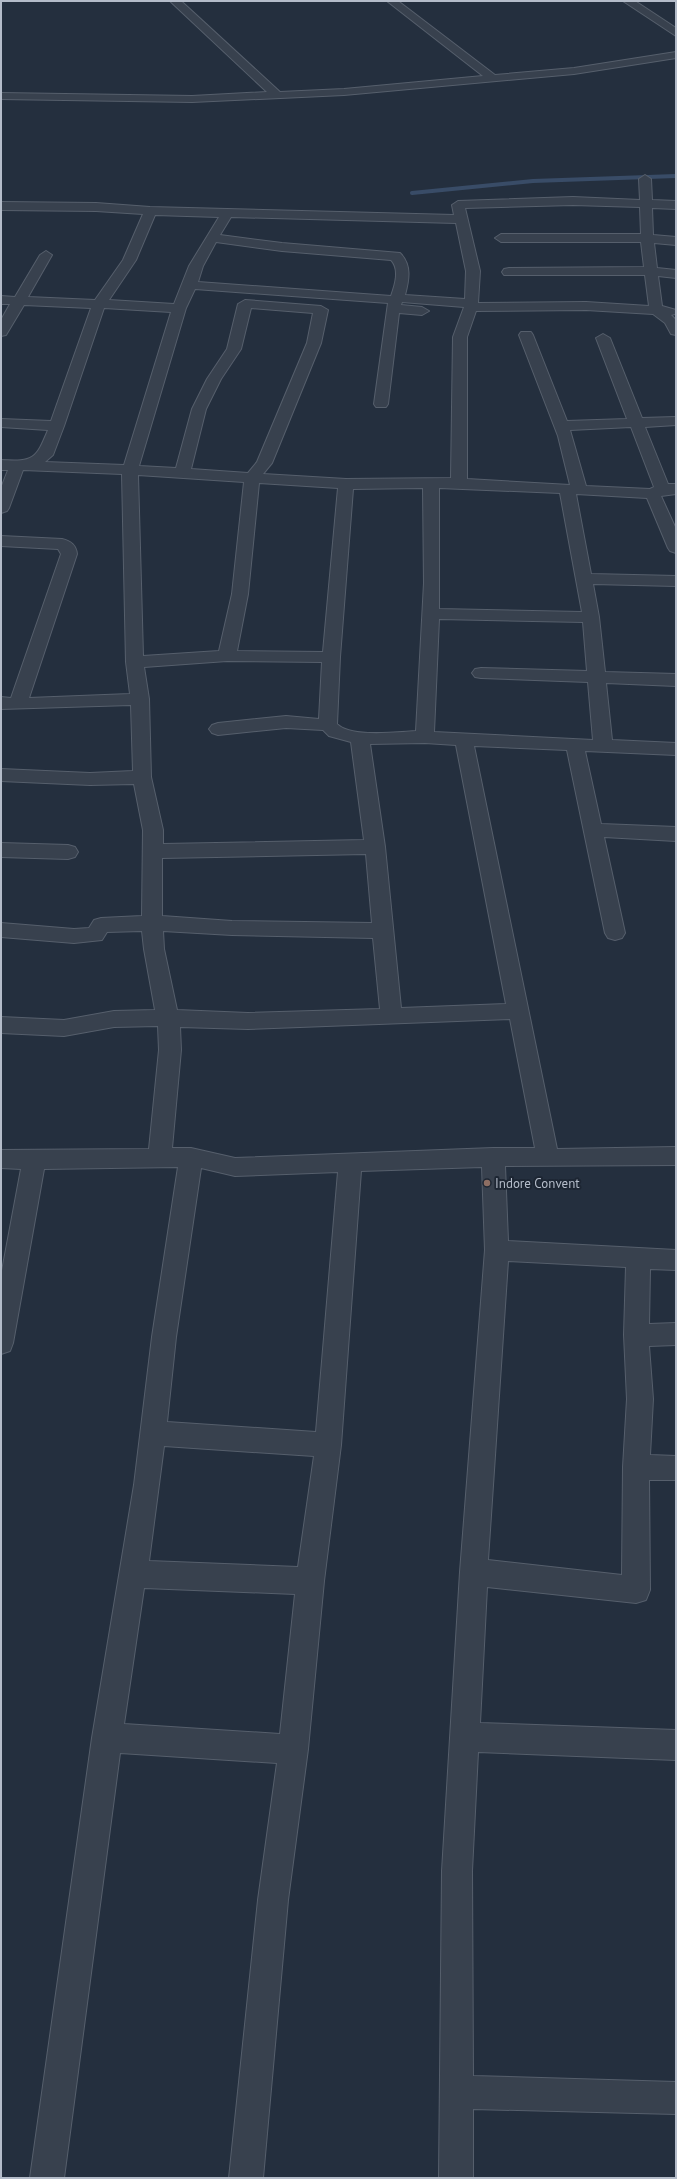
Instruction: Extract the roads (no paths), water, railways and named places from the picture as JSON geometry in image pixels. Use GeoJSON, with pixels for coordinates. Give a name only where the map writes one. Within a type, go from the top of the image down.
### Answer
{"type":"FeatureCollection","features":[{"type":"Feature","properties":{"kind":"street"},"geometry":{"type":"LineString","coordinates":[[175,1],[277,95]]}},
{"type":"Feature","properties":{"kind":"street"},"geometry":{"type":"LineString","coordinates":[[392,1],[492,78]]}},
{"type":"Feature","properties":{"kind":"street"},"geometry":{"type":"LineString","coordinates":[[628,1],[676,33]]}},
{"type":"Feature","properties":{"kind":"street"},"geometry":{"type":"LineString","coordinates":[[1,96],[192,99],[344,92],[574,71],[676,55]]}},
{"type":"Feature","properties":{"kind":"street"},"geometry":{"type":"LineString","coordinates":[[645,179],[647,238],[656,310],[670,321],[676,332]]}},
{"type":"Feature","properties":{"kind":"street"},"geometry":{"type":"LineString","coordinates":[[1,218],[5,206],[96,207],[150,211],[293,214],[573,201],[646,202],[676,205]]}},
{"type":"Feature","properties":{"kind":"street"},"geometry":{"type":"LineString","coordinates":[[458,207],[473,271],[474,291],[471,305],[460,337],[459,483]]}},
{"type":"Feature","properties":{"kind":"street"},"geometry":{"type":"LineString","coordinates":[[18,465],[38,460],[45,455],[57,426],[99,304],[114,287],[143,237],[150,211]]}},
{"type":"Feature","properties":{"kind":"street"},"geometry":{"type":"LineString","coordinates":[[160,1157],[170,1050],[170,1026],[167,1018],[154,949],[152,924],[152,822],[142,777],[140,699],[135,662],[130,470],[179,308],[190,285],[196,266],[227,213]]}},
{"type":"Feature","properties":{"kind":"street"},"geometry":{"type":"LineString","coordinates":[[282,247],[293,214]]}},
{"type":"Feature","properties":{"kind":"street"},"geometry":{"type":"LineString","coordinates":[[212,238],[282,247],[395,256],[401,261],[403,273],[395,303],[381,404]]}},
{"type":"Feature","properties":{"kind":"street"},"geometry":{"type":"LineString","coordinates":[[501,238],[647,238],[676,241]]}},
{"type":"Feature","properties":{"kind":"street"},"geometry":{"type":"LineString","coordinates":[[1,332],[46,255]]}},
{"type":"Feature","properties":{"kind":"street"},"geometry":{"type":"LineString","coordinates":[[509,272],[651,271],[676,274]]}},
{"type":"Feature","properties":{"kind":"street"},"geometry":{"type":"LineString","coordinates":[[190,285],[395,303],[586,306],[676,311]]}},
{"type":"Feature","properties":{"kind":"street"},"geometry":{"type":"LineString","coordinates":[[1,300],[179,308]]}},
{"type":"Feature","properties":{"kind":"street"},"geometry":{"type":"LineString","coordinates":[[395,303],[422,311]]}},
{"type":"Feature","properties":{"kind":"street"},"geometry":{"type":"LineString","coordinates":[[182,474],[199,409],[214,378],[234,349],[245,304],[321,310],[314,343],[264,463],[252,478],[240,594],[227,656]]}},
{"type":"Feature","properties":{"kind":"street"},"geometry":{"type":"LineString","coordinates":[[526,335],[562,426],[573,489],[591,617],[598,677],[597,689],[604,745]]}},
{"type":"Feature","properties":{"kind":"street"},"geometry":{"type":"LineString","coordinates":[[603,338],[664,491],[676,548]]}},
{"type":"Feature","properties":{"kind":"street"},"geometry":{"type":"LineString","coordinates":[[562,426],[676,421]]}},
{"type":"Feature","properties":{"kind":"street"},"geometry":{"type":"LineString","coordinates":[[1,423],[57,426]]}},
{"type":"Feature","properties":{"kind":"street"},"geometry":{"type":"LineString","coordinates":[[1,465],[130,470],[346,484],[459,483],[573,489],[664,491]]}},
{"type":"Feature","properties":{"kind":"street"},"geometry":{"type":"LineString","coordinates":[[1,508],[18,465]]}},
{"type":"Feature","properties":{"kind":"street"},"geometry":{"type":"LineString","coordinates":[[328,725],[331,657],[346,484]]}},
{"type":"Feature","properties":{"kind":"street"},"geometry":{"type":"LineString","coordinates":[[425,736],[430,614],[431,484]]}},
{"type":"Feature","properties":{"kind":"street"},"geometry":{"type":"LineString","coordinates":[[1,541],[62,544],[68,548],[70,554],[9,703],[140,699]]}},
{"type":"Feature","properties":{"kind":"street"},"geometry":{"type":"LineString","coordinates":[[585,579],[676,581]]}},
{"type":"Feature","properties":{"kind":"street"},"geometry":{"type":"LineString","coordinates":[[430,614],[508,617],[591,617]]}},
{"type":"Feature","properties":{"kind":"street"},"geometry":{"type":"LineString","coordinates":[[135,662],[227,656],[331,657]]}},
{"type":"Feature","properties":{"kind":"street"},"geometry":{"type":"LineString","coordinates":[[481,673],[676,680]]}},
{"type":"Feature","properties":{"kind":"street"},"geometry":{"type":"LineString","coordinates":[[218,729],[286,722],[328,725],[335,732],[360,738],[425,736],[464,740],[575,746],[604,745],[676,749]]}},
{"type":"Feature","properties":{"kind":"street"},"geometry":{"type":"LineString","coordinates":[[360,738],[375,848],[391,1017]]}},
{"type":"Feature","properties":{"kind":"street"},"geometry":{"type":"LineString","coordinates":[[464,740],[548,1158]]}},
{"type":"Feature","properties":{"kind":"street"},"geometry":{"type":"LineString","coordinates":[[575,746],[615,933]]}},
{"type":"Feature","properties":{"kind":"street"},"geometry":{"type":"LineString","coordinates":[[1,775],[90,779],[142,777]]}},
{"type":"Feature","properties":{"kind":"street"},"geometry":{"type":"LineString","coordinates":[[593,830],[676,834]]}},
{"type":"Feature","properties":{"kind":"street"},"geometry":{"type":"LineString","coordinates":[[153,852],[375,848]]}},
{"type":"Feature","properties":{"kind":"street"},"geometry":{"type":"LineString","coordinates":[[1,850],[68,852]]}},
{"type":"Feature","properties":{"kind":"street"},"geometry":{"type":"LineString","coordinates":[[1,930],[74,936],[95,935],[101,925],[152,924],[232,928],[382,931]]}},
{"type":"Feature","properties":{"kind":"street"},"geometry":{"type":"LineString","coordinates":[[1,1025],[64,1028],[114,1019],[167,1018],[248,1021],[391,1017],[518,1011]]}},
{"type":"Feature","properties":{"kind":"street"},"geometry":{"type":"LineString","coordinates":[[1,1159],[34,1160],[191,1157],[235,1167],[493,1157],[548,1158],[676,1156]]}},
{"type":"Feature","properties":{"kind":"street"},"geometry":{"type":"LineString","coordinates":[[47,2178],[107,1738],[147,1485],[152,1433],[191,1157]]}},
{"type":"Feature","properties":{"kind":"street"},"geometry":{"type":"LineString","coordinates":[[456,2178],[457,1871],[474,1572],[497,1250],[493,1157]]}},
{"type":"Feature","properties":{"kind":"street"},"geometry":{"type":"LineString","coordinates":[[1,1343],[3,1320],[34,1160]]}},
{"type":"Feature","properties":{"kind":"street"},"geometry":{"type":"LineString","coordinates":[[246,2178],[272,1900],[293,1749],[310,1581],[328,1445],[350,1162]]}},
{"type":"Feature","properties":{"kind":"street"},"geometry":{"type":"LineString","coordinates":[[497,1250],[676,1260]]}},
{"type":"Feature","properties":{"kind":"street"},"geometry":{"type":"LineString","coordinates":[[474,1572],[636,1590],[636,1467],[640,1400],[636,1335],[638,1259]]}},
{"type":"Feature","properties":{"kind":"street"},"geometry":{"type":"LineString","coordinates":[[636,1335],[676,1334]]}},
{"type":"Feature","properties":{"kind":"street"},"geometry":{"type":"LineString","coordinates":[[152,1433],[328,1445]]}},
{"type":"Feature","properties":{"kind":"street"},"geometry":{"type":"LineString","coordinates":[[636,1467],[676,1468]]}},
{"type":"Feature","properties":{"kind":"street"},"geometry":{"type":"LineString","coordinates":[[132,1574],[310,1581]]}},
{"type":"Feature","properties":{"kind":"street"},"geometry":{"type":"LineString","coordinates":[[465,1736],[676,1746]]}},
{"type":"Feature","properties":{"kind":"street"},"geometry":{"type":"LineString","coordinates":[[107,1738],[293,1749]]}},
{"type":"Feature","properties":{"kind":"street"},"geometry":{"type":"LineString","coordinates":[[456,2092],[676,2098]]}},
{"type":"Feature","properties":{"kind":"waterway"},"geometry":{"type":"LineString","coordinates":[[412,193],[533,181],[676,176]]}},
{"type":"Feature","properties":{"kind":"place","name":"Indore Convent"},"geometry":{"type":"Point","coordinates":[487,1183]}}]}
